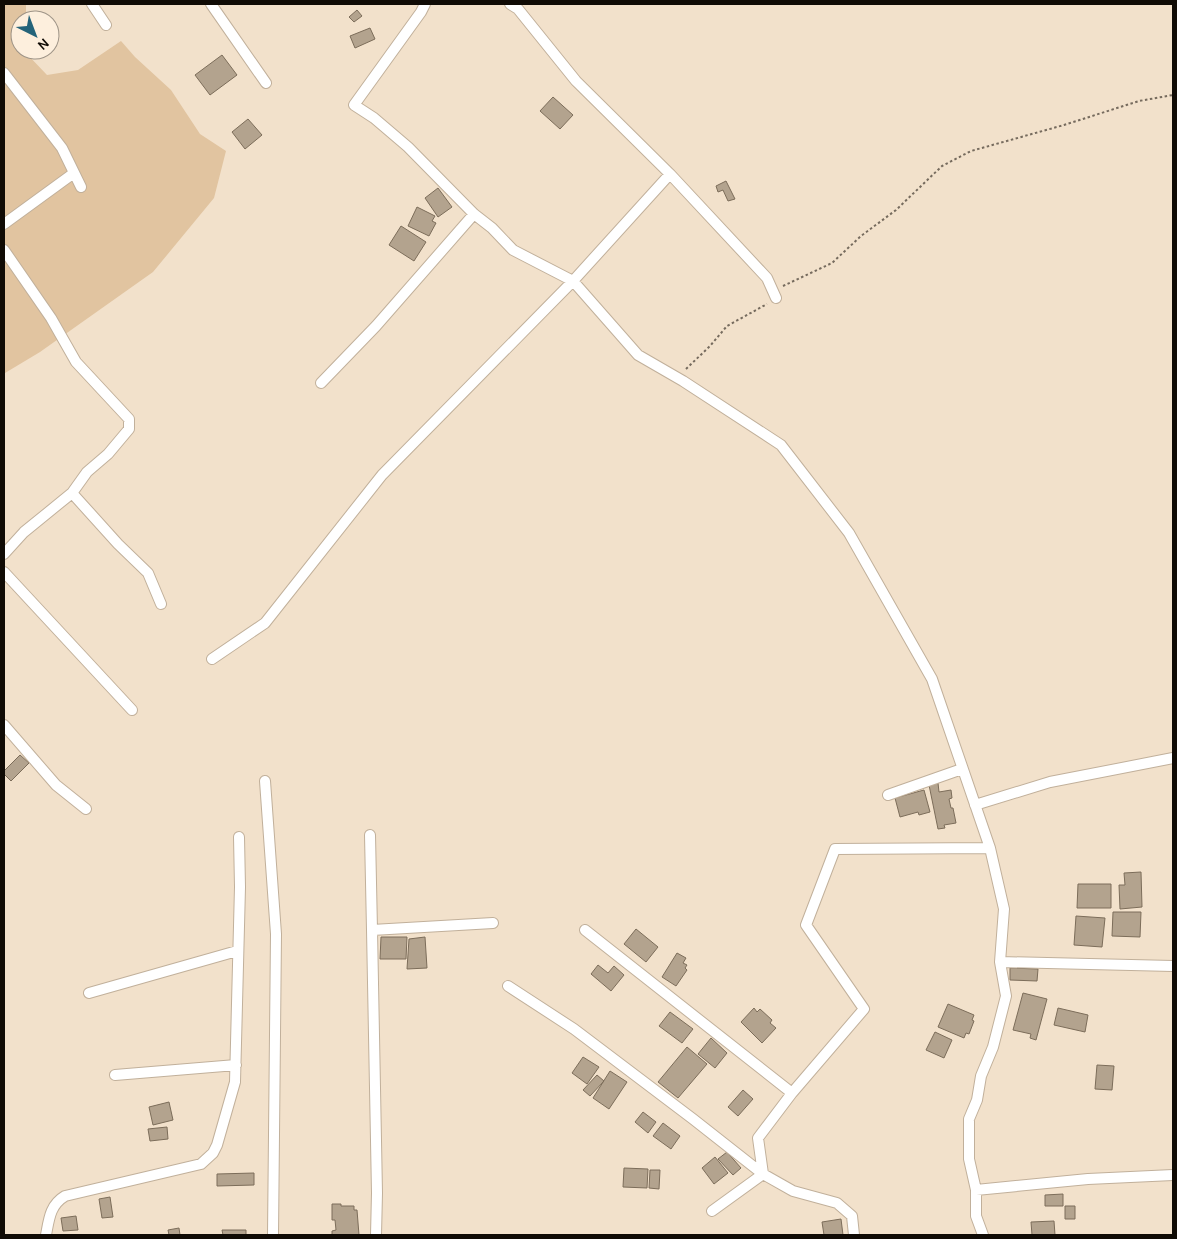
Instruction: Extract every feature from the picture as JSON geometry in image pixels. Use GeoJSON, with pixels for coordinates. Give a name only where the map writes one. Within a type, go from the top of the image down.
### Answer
{"type":"FeatureCollection","features":[{"type":"Feature","properties":{"kind":"street"},"geometry":{"type":"LineString","coordinates":[[92,4],[106,25]]}},
{"type":"Feature","properties":{"kind":"street"},"geometry":{"type":"LineString","coordinates":[[211,4],[266,84]]}},
{"type":"Feature","properties":{"kind":"street"},"geometry":{"type":"LineString","coordinates":[[425,4],[354,104],[408,146],[474,214],[492,228],[513,250],[573,281],[638,355],[683,381],[781,445],[849,533],[932,679],[990,848],[1004,909],[1000,962],[1006,996],[993,1047],[981,1076],[977,1100],[969,1119],[969,1159],[976,1190],[976,1216],[983,1235]]}},
{"type":"Feature","properties":{"kind":"street"},"geometry":{"type":"LineString","coordinates":[[510,4],[518,9],[576,81],[670,174],[767,278],[776,298]]}},
{"type":"Feature","properties":{"kind":"street"},"geometry":{"type":"LineString","coordinates":[[4,73],[62,148],[81,187]]}},
{"type":"Feature","properties":{"kind":"street"},"geometry":{"type":"LineString","coordinates":[[4,224],[74,173]]}},
{"type":"Feature","properties":{"kind":"street"},"geometry":{"type":"LineString","coordinates":[[212,659],[265,623],[382,475],[573,281],[670,174]]}},
{"type":"Feature","properties":{"kind":"street"},"geometry":{"type":"LineString","coordinates":[[320,383],[376,326],[474,214]]}},
{"type":"Feature","properties":{"kind":"street"},"geometry":{"type":"LineString","coordinates":[[4,250],[51,318],[76,362],[129,420],[129,429],[108,454],[87,472],[72,493],[24,532],[4,554]]}},
{"type":"Feature","properties":{"kind":"street"},"geometry":{"type":"LineString","coordinates":[[72,493],[118,544],[148,573],[161,604]]}},
{"type":"Feature","properties":{"kind":"street"},"geometry":{"type":"LineString","coordinates":[[4,572],[132,710]]}},
{"type":"Feature","properties":{"kind":"street"},"geometry":{"type":"LineString","coordinates":[[4,725],[56,785],[86,809]]}},
{"type":"Feature","properties":{"kind":"street"},"geometry":{"type":"LineString","coordinates":[[975,805],[1050,782],[1173,758]]}},
{"type":"Feature","properties":{"kind":"street"},"geometry":{"type":"LineString","coordinates":[[888,795],[962,769]]}},
{"type":"Feature","properties":{"kind":"street"},"geometry":{"type":"LineString","coordinates":[[265,781],[276,934],[273,1235]]}},
{"type":"Feature","properties":{"kind":"street"},"geometry":{"type":"LineString","coordinates":[[370,835],[377,1193],[376,1235]]}},
{"type":"Feature","properties":{"kind":"street"},"geometry":{"type":"LineString","coordinates":[[46,1235],[51,1210],[65,1196],[201,1164],[213,1154],[235,1082],[240,887],[239,837]]}},
{"type":"Feature","properties":{"kind":"street"},"geometry":{"type":"LineString","coordinates":[[763,1174],[758,1138],[792,1093],[864,1009],[806,925],[835,849],[990,848]]}},
{"type":"Feature","properties":{"kind":"street"},"geometry":{"type":"LineString","coordinates":[[372,930],[493,923]]}},
{"type":"Feature","properties":{"kind":"street"},"geometry":{"type":"LineString","coordinates":[[585,930],[792,1093]]}},
{"type":"Feature","properties":{"kind":"street"},"geometry":{"type":"LineString","coordinates":[[89,993],[237,951]]}},
{"type":"Feature","properties":{"kind":"street"},"geometry":{"type":"LineString","coordinates":[[1000,962],[1173,966]]}},
{"type":"Feature","properties":{"kind":"street"},"geometry":{"type":"LineString","coordinates":[[508,986],[574,1029],[763,1174],[793,1190],[839,1204],[852,1216],[854,1235]]}},
{"type":"Feature","properties":{"kind":"street"},"geometry":{"type":"LineString","coordinates":[[115,1075],[236,1066]]}},
{"type":"Feature","properties":{"kind":"street"},"geometry":{"type":"LineString","coordinates":[[712,1211],[763,1174]]}},
{"type":"Feature","properties":{"kind":"street"},"geometry":{"type":"LineString","coordinates":[[976,1190],[1088,1179],[1173,1175]]}},
{"type":"Feature","properties":{"kind":"path"},"geometry":{"type":"LineString","coordinates":[[683,381],[684,370],[727,326],[776,298],[782,287],[832,263],[861,236],[896,210],[942,166],[971,151],[1064,125],[1138,101],[1173,95]]}},
{"type":"Feature","properties":{"kind":"shaded area"},"geometry":{"type":"Polygon","coordinates":[[[4,4],[26,4],[26,10],[10,10],[10,60],[33,60],[47,75],[78,70],[121,41],[135,57],[171,90],[200,134],[226,151],[214,198],[153,272],[40,352],[5,373],[4,4]]]}},
{"type":"Feature","properties":{"kind":"building"},"geometry":{"type":"Polygon","coordinates":[[[357,10],[362,16],[354,22],[349,17],[357,10]]]}},
{"type":"Feature","properties":{"kind":"building"},"geometry":{"type":"Polygon","coordinates":[[[370,28],[375,39],[355,48],[350,36],[370,28]]]}},
{"type":"Feature","properties":{"kind":"building"},"geometry":{"type":"Polygon","coordinates":[[[222,55],[237,75],[210,95],[195,75],[222,55]]]}},
{"type":"Feature","properties":{"kind":"building"},"geometry":{"type":"Polygon","coordinates":[[[553,97],[573,115],[560,129],[540,111],[553,97]]]}},
{"type":"Feature","properties":{"kind":"building"},"geometry":{"type":"Polygon","coordinates":[[[248,119],[262,135],[245,149],[232,132],[248,119]]]}},
{"type":"Feature","properties":{"kind":"building"},"geometry":{"type":"Polygon","coordinates":[[[726,181],[735,199],[728,201],[723,190],[718,192],[716,186],[726,181]]]}},
{"type":"Feature","properties":{"kind":"building"},"geometry":{"type":"Polygon","coordinates":[[[438,188],[452,207],[438,217],[425,198],[438,188]]]}},
{"type":"Feature","properties":{"kind":"building"},"geometry":{"type":"Polygon","coordinates":[[[417,207],[435,216],[432,221],[436,223],[429,236],[408,226],[417,207]]]}},
{"type":"Feature","properties":{"kind":"building"},"geometry":{"type":"Polygon","coordinates":[[[401,226],[426,242],[414,261],[389,245],[401,226]]]}},
{"type":"Feature","properties":{"kind":"building"},"geometry":{"type":"Polygon","coordinates":[[[20,755],[29,763],[11,781],[4,774],[4,771],[20,755]]]}},
{"type":"Feature","properties":{"kind":"building"},"geometry":{"type":"Polygon","coordinates":[[[938,783],[939,792],[951,790],[952,798],[949,799],[956,823],[944,825],[945,828],[938,829],[929,785],[938,783]]]}},
{"type":"Feature","properties":{"kind":"building"},"geometry":{"type":"Polygon","coordinates":[[[924,790],[930,812],[919,815],[918,812],[900,817],[895,798],[924,790]]]}},
{"type":"Feature","properties":{"kind":"building"},"geometry":{"type":"Polygon","coordinates":[[[1141,872],[1142,907],[1120,909],[1119,885],[1125,885],[1124,873],[1141,872]]]}},
{"type":"Feature","properties":{"kind":"building"},"geometry":{"type":"Polygon","coordinates":[[[1078,884],[1111,884],[1111,908],[1077,908],[1078,884]]]}},
{"type":"Feature","properties":{"kind":"building"},"geometry":{"type":"Polygon","coordinates":[[[1113,912],[1141,912],[1140,937],[1112,936],[1113,912]]]}},
{"type":"Feature","properties":{"kind":"building"},"geometry":{"type":"Polygon","coordinates":[[[1076,916],[1105,918],[1102,947],[1074,945],[1076,916]]]}},
{"type":"Feature","properties":{"kind":"building"},"geometry":{"type":"Polygon","coordinates":[[[636,929],[658,947],[646,962],[624,944],[636,929]]]}},
{"type":"Feature","properties":{"kind":"building"},"geometry":{"type":"Polygon","coordinates":[[[381,937],[407,937],[406,959],[380,959],[381,937]]]}},
{"type":"Feature","properties":{"kind":"building"},"geometry":{"type":"Polygon","coordinates":[[[425,937],[427,968],[407,969],[409,939],[425,937]]]}},
{"type":"Feature","properties":{"kind":"building"},"geometry":{"type":"Polygon","coordinates":[[[677,953],[686,958],[683,963],[687,965],[685,968],[687,970],[676,986],[662,977],[677,953]]]}},
{"type":"Feature","properties":{"kind":"building"},"geometry":{"type":"Polygon","coordinates":[[[598,965],[608,973],[614,966],[624,975],[611,991],[591,974],[598,965]]]}},
{"type":"Feature","properties":{"kind":"building"},"geometry":{"type":"Polygon","coordinates":[[[1010,968],[1038,969],[1037,981],[1010,980],[1010,968]]]}},
{"type":"Feature","properties":{"kind":"building"},"geometry":{"type":"Polygon","coordinates":[[[1023,993],[1047,999],[1036,1040],[1030,1038],[1031,1034],[1013,1030],[1023,993]]]}},
{"type":"Feature","properties":{"kind":"building"},"geometry":{"type":"Polygon","coordinates":[[[948,1004],[974,1015],[972,1020],[974,1021],[969,1034],[966,1033],[964,1038],[938,1027],[948,1004]]]}},
{"type":"Feature","properties":{"kind":"building"},"geometry":{"type":"Polygon","coordinates":[[[754,1008],[757,1012],[760,1009],[772,1020],[770,1023],[776,1028],[762,1043],[741,1022],[754,1008]]]}},
{"type":"Feature","properties":{"kind":"building"},"geometry":{"type":"Polygon","coordinates":[[[1058,1008],[1088,1015],[1085,1032],[1054,1025],[1058,1008]]]}},
{"type":"Feature","properties":{"kind":"building"},"geometry":{"type":"Polygon","coordinates":[[[670,1012],[693,1029],[682,1043],[659,1026],[670,1012]]]}},
{"type":"Feature","properties":{"kind":"building"},"geometry":{"type":"Polygon","coordinates":[[[935,1032],[952,1040],[944,1058],[926,1050],[935,1032]]]}},
{"type":"Feature","properties":{"kind":"building"},"geometry":{"type":"Polygon","coordinates":[[[711,1038],[727,1053],[715,1068],[698,1054],[711,1038]]]}},
{"type":"Feature","properties":{"kind":"building"},"geometry":{"type":"Polygon","coordinates":[[[687,1047],[707,1064],[678,1098],[658,1082],[687,1047]]]}},
{"type":"Feature","properties":{"kind":"building"},"geometry":{"type":"Polygon","coordinates":[[[583,1057],[599,1067],[587,1084],[572,1073],[583,1057]]]}},
{"type":"Feature","properties":{"kind":"building"},"geometry":{"type":"Polygon","coordinates":[[[1097,1065],[1114,1066],[1112,1090],[1095,1089],[1097,1065]]]}},
{"type":"Feature","properties":{"kind":"building"},"geometry":{"type":"Polygon","coordinates":[[[610,1071],[627,1082],[609,1109],[593,1098],[610,1071]]]}},
{"type":"Feature","properties":{"kind":"building"},"geometry":{"type":"Polygon","coordinates":[[[597,1075],[604,1081],[590,1096],[583,1090],[597,1075]]]}},
{"type":"Feature","properties":{"kind":"building"},"geometry":{"type":"Polygon","coordinates":[[[743,1090],[753,1099],[738,1116],[728,1107],[743,1090]]]}},
{"type":"Feature","properties":{"kind":"building"},"geometry":{"type":"Polygon","coordinates":[[[169,1102],[173,1120],[153,1125],[149,1107],[169,1102]]]}},
{"type":"Feature","properties":{"kind":"building"},"geometry":{"type":"Polygon","coordinates":[[[643,1112],[656,1122],[648,1133],[635,1122],[643,1112]]]}},
{"type":"Feature","properties":{"kind":"building"},"geometry":{"type":"Polygon","coordinates":[[[663,1123],[680,1136],[671,1149],[653,1136],[663,1123]]]}},
{"type":"Feature","properties":{"kind":"building"},"geometry":{"type":"Polygon","coordinates":[[[167,1127],[168,1139],[150,1141],[148,1129],[167,1127]]]}},
{"type":"Feature","properties":{"kind":"building"},"geometry":{"type":"Polygon","coordinates":[[[727,1152],[741,1168],[733,1175],[718,1159],[727,1152]]]}},
{"type":"Feature","properties":{"kind":"building"},"geometry":{"type":"Polygon","coordinates":[[[715,1157],[728,1173],[714,1184],[702,1168],[715,1157]]]}},
{"type":"Feature","properties":{"kind":"building"},"geometry":{"type":"Polygon","coordinates":[[[624,1168],[648,1169],[647,1188],[623,1187],[624,1168]]]}},
{"type":"Feature","properties":{"kind":"building"},"geometry":{"type":"Polygon","coordinates":[[[650,1170],[660,1170],[659,1189],[649,1188],[650,1170]]]}},
{"type":"Feature","properties":{"kind":"building"},"geometry":{"type":"Polygon","coordinates":[[[254,1173],[254,1185],[217,1186],[217,1174],[254,1173]]]}},
{"type":"Feature","properties":{"kind":"building"},"geometry":{"type":"Polygon","coordinates":[[[1063,1194],[1063,1206],[1045,1206],[1045,1195],[1063,1194]]]}},
{"type":"Feature","properties":{"kind":"building"},"geometry":{"type":"Polygon","coordinates":[[[110,1197],[113,1217],[102,1218],[99,1199],[110,1197]]]}},
{"type":"Feature","properties":{"kind":"building"},"geometry":{"type":"Polygon","coordinates":[[[332,1204],[354,1206],[354,1210],[357,1210],[359,1235],[332,1235],[332,1231],[336,1230],[335,1220],[332,1220],[332,1204]]]}},
{"type":"Feature","properties":{"kind":"building"},"geometry":{"type":"Polygon","coordinates":[[[1065,1206],[1075,1206],[1075,1219],[1065,1219],[1065,1206]]]}},
{"type":"Feature","properties":{"kind":"building"},"geometry":{"type":"Polygon","coordinates":[[[76,1216],[78,1230],[63,1231],[61,1218],[76,1216]]]}},
{"type":"Feature","properties":{"kind":"building"},"geometry":{"type":"Polygon","coordinates":[[[841,1219],[843,1235],[824,1235],[822,1222],[841,1219]]]}},
{"type":"Feature","properties":{"kind":"building"},"geometry":{"type":"Polygon","coordinates":[[[1054,1221],[1055,1235],[1032,1235],[1031,1222],[1054,1221]]]}},
{"type":"Feature","properties":{"kind":"building"},"geometry":{"type":"Polygon","coordinates":[[[179,1228],[180,1235],[169,1235],[168,1230],[179,1228]]]}},
{"type":"Feature","properties":{"kind":"building"},"geometry":{"type":"Polygon","coordinates":[[[222,1230],[246,1230],[246,1235],[223,1235],[222,1230]]]}}]}
